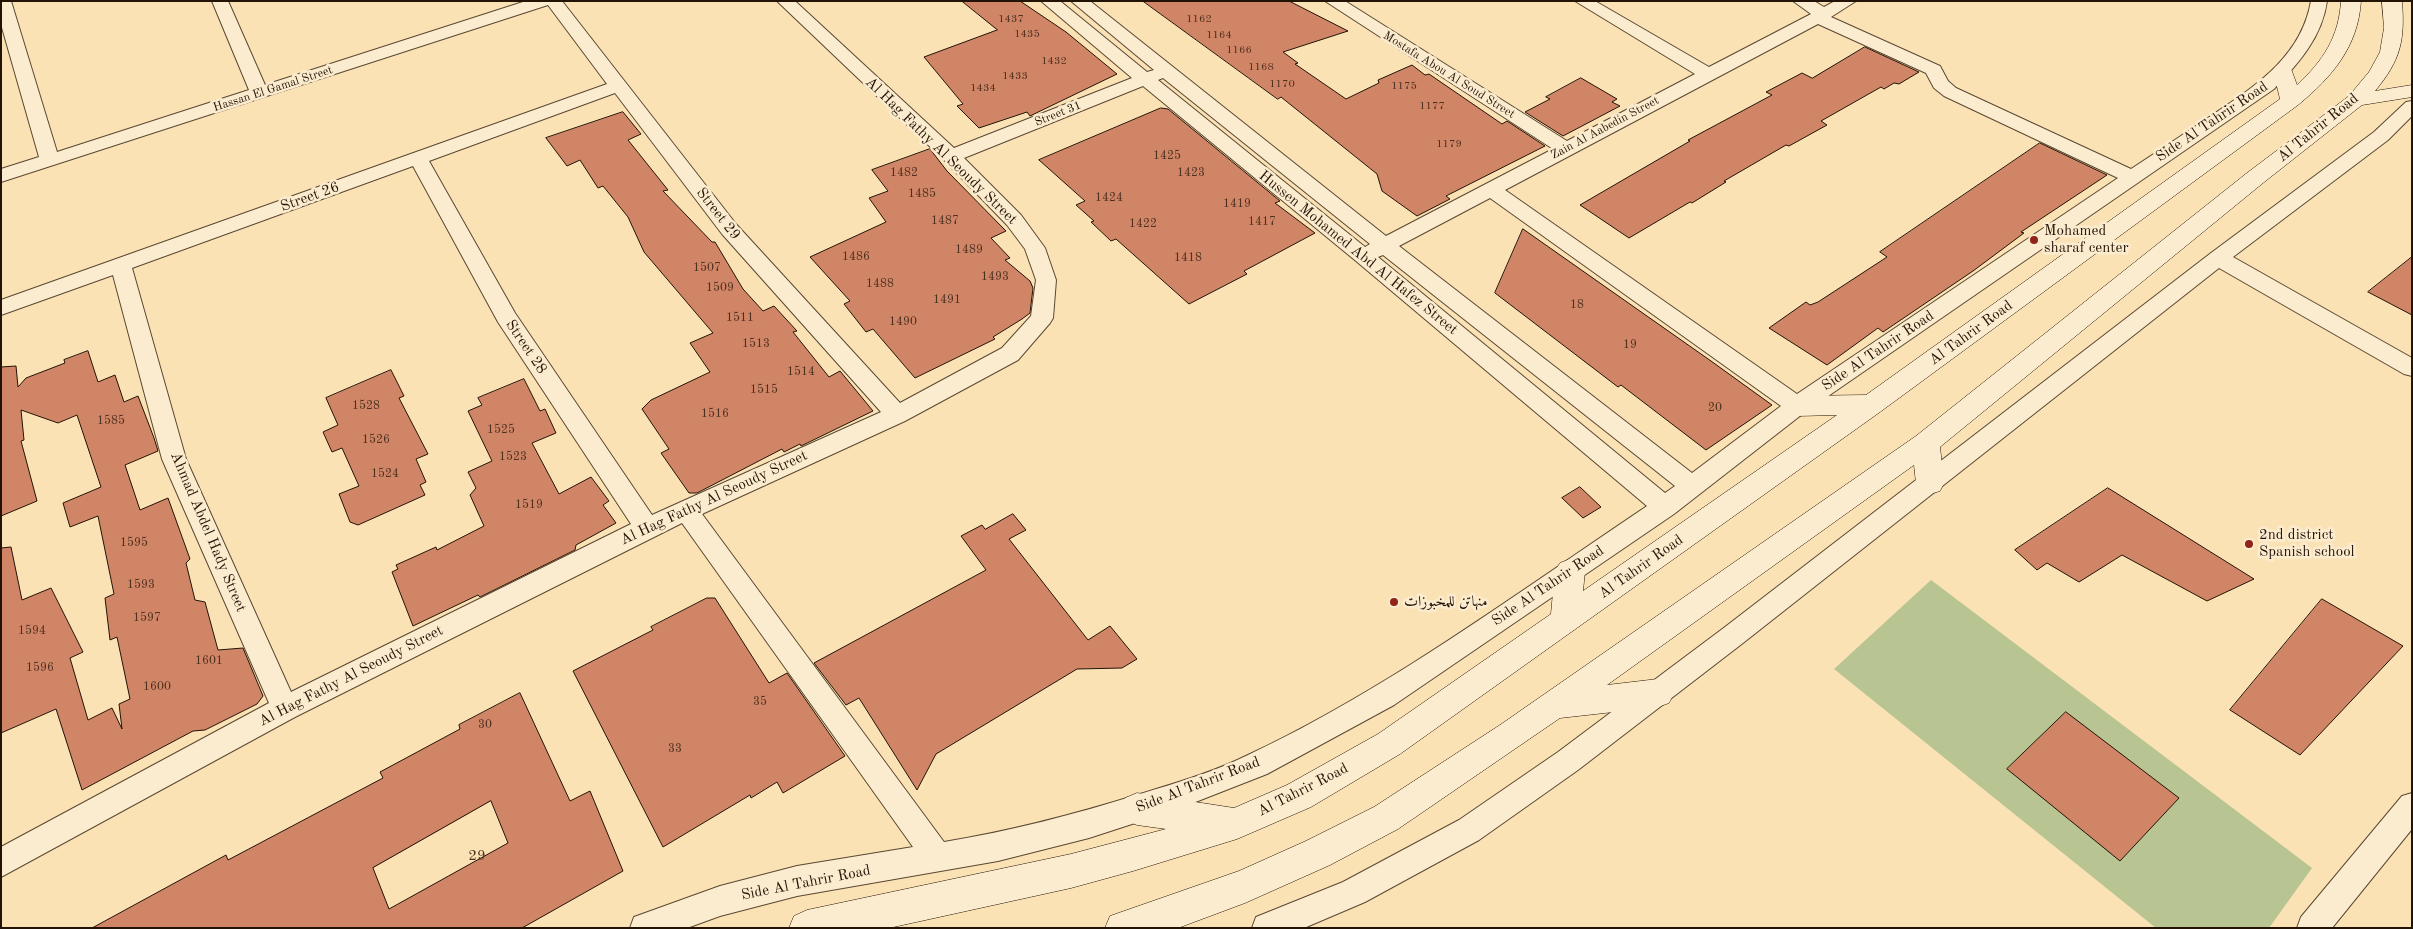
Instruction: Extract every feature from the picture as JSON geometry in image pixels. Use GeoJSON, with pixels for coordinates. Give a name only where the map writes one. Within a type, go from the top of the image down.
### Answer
{"type":"FeatureCollection","features":[{"type":"Feature","properties":{"kind":"street"},"geometry":{"type":"LineString","coordinates":[[2,1],[50,161]]}},
{"type":"Feature","properties":{"kind":"street"},"geometry":{"type":"LineString","coordinates":[[220,1],[259,93]]}},
{"type":"Feature","properties":{"kind":"street","name":"Hassan El Gamal Street"},"geometry":{"type":"LineString","coordinates":[[1,176],[544,1]]}},
{"type":"Feature","properties":{"kind":"street","name":"Street 29"},"geometry":{"type":"LineString","coordinates":[[553,1],[728,230],[897,415]]}},
{"type":"Feature","properties":{"kind":"street","name":"Al Hag Fathy Al Seoudy Street"},"geometry":{"type":"LineString","coordinates":[[1,863],[285,708],[647,528],[897,415],[1010,354],[1042,318],[1046,280],[1035,248],[1014,220],[951,156],[785,1]]}},
{"type":"Feature","properties":{"kind":"street","name":"Hussen Mohamed Abd Al Hafez Street"},"geometry":{"type":"LineString","coordinates":[[1049,1],[1363,256],[1665,507]]}},
{"type":"Feature","properties":{"kind":"street","name":"Hussen Mohamed Abd Al Hafez Street"},"geometry":{"type":"LineString","coordinates":[[1079,1],[1384,245],[1692,486]]}},
{"type":"Feature","properties":{"kind":"street","name":"Mostafa Abou Al Soud Street"},"geometry":{"type":"LineString","coordinates":[[1332,1],[1565,148]]}},
{"type":"Feature","properties":{"kind":"street"},"geometry":{"type":"LineString","coordinates":[[1583,1],[1708,74]]}},
{"type":"Feature","properties":{"kind":"street"},"geometry":{"type":"LineString","coordinates":[[1801,1],[1821,15],[1934,70],[1940,84],[1950,92],[2132,177]]}},
{"type":"Feature","properties":{"kind":"street","name":"Zain Al Aabedin Street"},"geometry":{"type":"LineString","coordinates":[[1363,256],[1565,148],[1848,1]]}},
{"type":"Feature","properties":{"kind":"street","name":"Side Al Tahrir Road"},"geometry":{"type":"LineString","coordinates":[[645,928],[720,901],[798,881],[998,847],[1137,809],[1175,797],[1257,764],[1384,697],[1665,507],[1797,406],[2268,85],[2292,62],[2308,36],[2319,1]]}},
{"type":"Feature","properties":{"kind":"street","name":"Al Tahrir Road"},"geometry":{"type":"LineString","coordinates":[[807,928],[1072,871],[1236,823],[1299,796],[1389,744],[1871,405],[2291,101],[2317,80],[2335,58],[2346,36],[2352,13],[2351,1]]}},
{"type":"Feature","properties":{"kind":"street","name":"Al Tahrir Road"},"geometry":{"type":"LineString","coordinates":[[1123,928],[1237,889],[1318,853],[1386,818],[1448,779],[1926,443],[2255,178],[2356,100],[2378,74],[2390,52],[2394,28],[2392,1]]}},
{"type":"Feature","properties":{"kind":"street","name":"Street 31"},"geometry":{"type":"LineString","coordinates":[[951,156],[1146,80],[1165,70]]}},
{"type":"Feature","properties":{"kind":"street"},"geometry":{"type":"LineString","coordinates":[[2283,70],[2291,101]]}},
{"type":"Feature","properties":{"kind":"street","name":"Street 26"},"geometry":{"type":"LineString","coordinates":[[1,308],[618,86]]}},
{"type":"Feature","properties":{"kind":"street"},"geometry":{"type":"LineString","coordinates":[[2356,100],[2412,91]]}},
{"type":"Feature","properties":{"kind":"street"},"geometry":{"type":"LineString","coordinates":[[1267,928],[1354,892],[1469,830],[1568,761],[1930,483],[2218,258],[2380,136],[2412,106]]}},
{"type":"Feature","properties":{"kind":"street"},"geometry":{"type":"LineString","coordinates":[[2249,132],[2250,136],[2260,144],[2275,150],[2290,152]]}},
{"type":"Feature","properties":{"kind":"street","name":"Street 28"},"geometry":{"type":"LineString","coordinates":[[418,158],[506,317],[647,528]]}},
{"type":"Feature","properties":{"kind":"street"},"geometry":{"type":"LineString","coordinates":[[2213,159],[2236,165],[2255,178]]}},
{"type":"Feature","properties":{"kind":"street"},"geometry":{"type":"LineString","coordinates":[[1490,189],[1797,406],[1871,405]]}},
{"type":"Feature","properties":{"kind":"street"},"geometry":{"type":"LineString","coordinates":[[2218,258],[2412,368]]}},
{"type":"Feature","properties":{"kind":"street","name":"Ahmad Abdel Hady Street"},"geometry":{"type":"LineString","coordinates":[[121,265],[174,458],[285,708]]}},
{"type":"Feature","properties":{"kind":"street"},"geometry":{"type":"LineString","coordinates":[[1926,443],[1930,483]]}},
{"type":"Feature","properties":{"kind":"street"},"geometry":{"type":"LineString","coordinates":[[686,510],[938,858]]}},
{"type":"Feature","properties":{"kind":"street"},"geometry":{"type":"LineString","coordinates":[[1565,620],[1570,571]]}},
{"type":"Feature","properties":{"kind":"street"},"geometry":{"type":"LineString","coordinates":[[1550,706],[1658,693]]}},
{"type":"Feature","properties":{"kind":"street"},"geometry":{"type":"LineString","coordinates":[[2312,928],[2412,806]]}},
{"type":"Feature","properties":{"kind":"street"},"geometry":{"type":"LineString","coordinates":[[1137,809],[1236,823]]}},
{"type":"Feature","properties":{"kind":"green space"},"geometry":{"type":"Polygon","coordinates":[[[1931,580],[2312,868],[2269,928],[2156,928],[1834,669],[1931,580]]]}},
{"type":"Feature","properties":{"kind":"building"},"geometry":{"type":"Polygon","coordinates":[[[962,1],[1020,1],[1066,32],[1117,74],[1030,116],[1027,112],[979,128],[957,106],[963,104],[924,57],[997,30],[962,1]]]}},
{"type":"Feature","properties":{"kind":"building"},"geometry":{"type":"Polygon","coordinates":[[[1143,1],[1289,1],[1348,31],[1283,52],[1298,63],[1295,64],[1346,99],[1379,83],[1378,80],[1412,65],[1425,75],[1429,74],[1502,124],[1507,121],[1545,146],[1446,196],[1450,199],[1417,216],[1382,191],[1377,174],[1281,97],[1278,99],[1143,1]]]}},
{"type":"Feature","properties":{"kind":"building"},"geometry":{"type":"Polygon","coordinates":[[[1865,47],[1919,72],[1899,84],[1894,83],[1884,89],[1881,87],[1821,121],[1827,125],[1789,146],[1786,145],[1724,181],[1726,182],[1692,203],[1690,202],[1629,238],[1580,205],[1690,141],[1688,140],[1772,95],[1766,92],[1802,73],[1812,78],[1865,47]]]}},
{"type":"Feature","properties":{"kind":"building"},"geometry":{"type":"Polygon","coordinates":[[[1581,78],[1617,99],[1612,102],[1620,106],[1563,136],[1525,112],[1550,99],[1546,97],[1581,78]]]}},
{"type":"Feature","properties":{"kind":"building"},"geometry":{"type":"Polygon","coordinates":[[[1161,108],[1168,109],[1280,201],[1275,203],[1315,233],[1244,271],[1247,274],[1189,304],[1116,239],[1111,241],[1091,222],[1094,221],[1076,205],[1085,201],[1039,160],[1161,108]]]}},
{"type":"Feature","properties":{"kind":"building"},"geometry":{"type":"Polygon","coordinates":[[[623,112],[641,134],[628,140],[668,190],[663,191],[712,242],[715,242],[743,289],[763,311],[774,306],[797,331],[793,332],[829,377],[840,371],[873,411],[801,446],[800,444],[784,452],[782,449],[697,493],[689,493],[661,453],[669,449],[642,409],[651,400],[710,372],[690,343],[713,333],[644,252],[628,217],[603,186],[598,188],[580,160],[567,166],[546,138],[623,112]]]}},
{"type":"Feature","properties":{"kind":"building"},"geometry":{"type":"Polygon","coordinates":[[[2040,143],[2107,175],[2021,232],[2024,233],[1973,271],[1883,332],[1878,328],[1827,365],[1769,328],[1806,302],[1810,305],[1818,302],[1887,257],[1880,252],[2040,143]]]}},
{"type":"Feature","properties":{"kind":"building"},"geometry":{"type":"Polygon","coordinates":[[[930,149],[947,171],[1006,231],[991,238],[1010,258],[1005,260],[1030,281],[1033,288],[1030,313],[993,337],[995,339],[915,378],[873,329],[866,332],[844,304],[850,301],[810,257],[886,222],[869,198],[888,191],[872,170],[930,149]]]}},
{"type":"Feature","properties":{"kind":"building"},"geometry":{"type":"Polygon","coordinates":[[[1523,229],[1772,405],[1706,450],[1621,385],[1618,387],[1495,293],[1523,229]]]}},
{"type":"Feature","properties":{"kind":"building"},"geometry":{"type":"Polygon","coordinates":[[[2412,257],[2412,315],[2368,292],[2412,257]]]}},
{"type":"Feature","properties":{"kind":"building"},"geometry":{"type":"Polygon","coordinates":[[[88,351],[98,382],[115,375],[124,402],[138,396],[154,438],[158,451],[125,465],[140,510],[168,498],[190,559],[186,563],[195,600],[205,602],[218,650],[243,648],[263,696],[257,704],[205,730],[193,731],[82,790],[56,709],[1,733],[1,548],[11,547],[22,600],[51,588],[83,652],[70,658],[88,720],[112,708],[122,729],[119,704],[130,699],[117,637],[110,640],[105,598],[114,594],[98,516],[70,527],[63,503],[101,487],[77,415],[58,423],[21,410],[24,440],[21,441],[37,501],[1,516],[1,367],[16,366],[18,387],[26,378],[65,363],[64,360],[88,351]]]}},
{"type":"Feature","properties":{"kind":"building"},"geometry":{"type":"Polygon","coordinates":[[[391,370],[404,396],[399,398],[428,454],[416,459],[426,482],[420,485],[425,495],[358,525],[350,522],[339,494],[359,486],[342,448],[332,452],[323,432],[338,425],[326,398],[391,370]]]}},
{"type":"Feature","properties":{"kind":"building"},"geometry":{"type":"Polygon","coordinates":[[[524,379],[540,411],[545,409],[556,433],[532,443],[559,494],[591,477],[609,501],[603,505],[616,523],[576,545],[575,550],[480,597],[478,595],[413,626],[392,572],[398,569],[396,565],[436,547],[437,550],[484,526],[470,495],[476,488],[468,472],[492,461],[468,411],[482,405],[478,398],[524,379]]]}},
{"type":"Feature","properties":{"kind":"building"},"geometry":{"type":"Polygon","coordinates":[[[1580,487],[1601,507],[1583,518],[1562,498],[1580,487]]]}},
{"type":"Feature","properties":{"kind":"building"},"geometry":{"type":"Polygon","coordinates":[[[2108,488],[2254,579],[2207,601],[2122,555],[2079,582],[2047,563],[2037,570],[2015,550],[2108,488]]]}},
{"type":"Feature","properties":{"kind":"building"},"geometry":{"type":"Polygon","coordinates":[[[1013,514],[1026,530],[1009,539],[1088,640],[1110,626],[1137,659],[1122,668],[1077,669],[936,754],[917,790],[859,698],[846,705],[814,663],[986,570],[961,536],[982,525],[985,529],[1013,514]]]}},
{"type":"Feature","properties":{"kind":"building"},"geometry":{"type":"Polygon","coordinates":[[[707,598],[715,598],[769,683],[787,673],[845,756],[783,793],[777,782],[751,798],[750,795],[663,847],[573,671],[653,630],[651,627],[707,598]]]}},
{"type":"Feature","properties":{"kind":"building"},"geometry":{"type":"Polygon","coordinates":[[[2322,599],[2403,646],[2300,755],[2230,710],[2322,599]]]}},
{"type":"Feature","properties":{"kind":"building"},"geometry":{"type":"Polygon","coordinates":[[[520,693],[570,801],[590,791],[623,871],[522,928],[92,928],[226,855],[228,860],[383,778],[380,772],[460,729],[459,725],[520,693]],[[491,801],[373,868],[389,909],[508,843],[491,801]]]}},
{"type":"Feature","properties":{"kind":"building"},"geometry":{"type":"Polygon","coordinates":[[[2066,712],[2179,798],[2120,861],[2007,769],[2066,712]]]}},
{"type":"Feature","properties":{"kind":"place","name":"Mohamed sharaf center"},"geometry":{"type":"Point","coordinates":[2034,240]}},
{"type":"Feature","properties":{"kind":"place","name":"2nd district Spanish school"},"geometry":{"type":"Point","coordinates":[2249,544]}},
{"type":"Feature","properties":{"kind":"place","name":"منهاتن للمخبوزات"},"geometry":{"type":"Point","coordinates":[1394,602]}}]}
